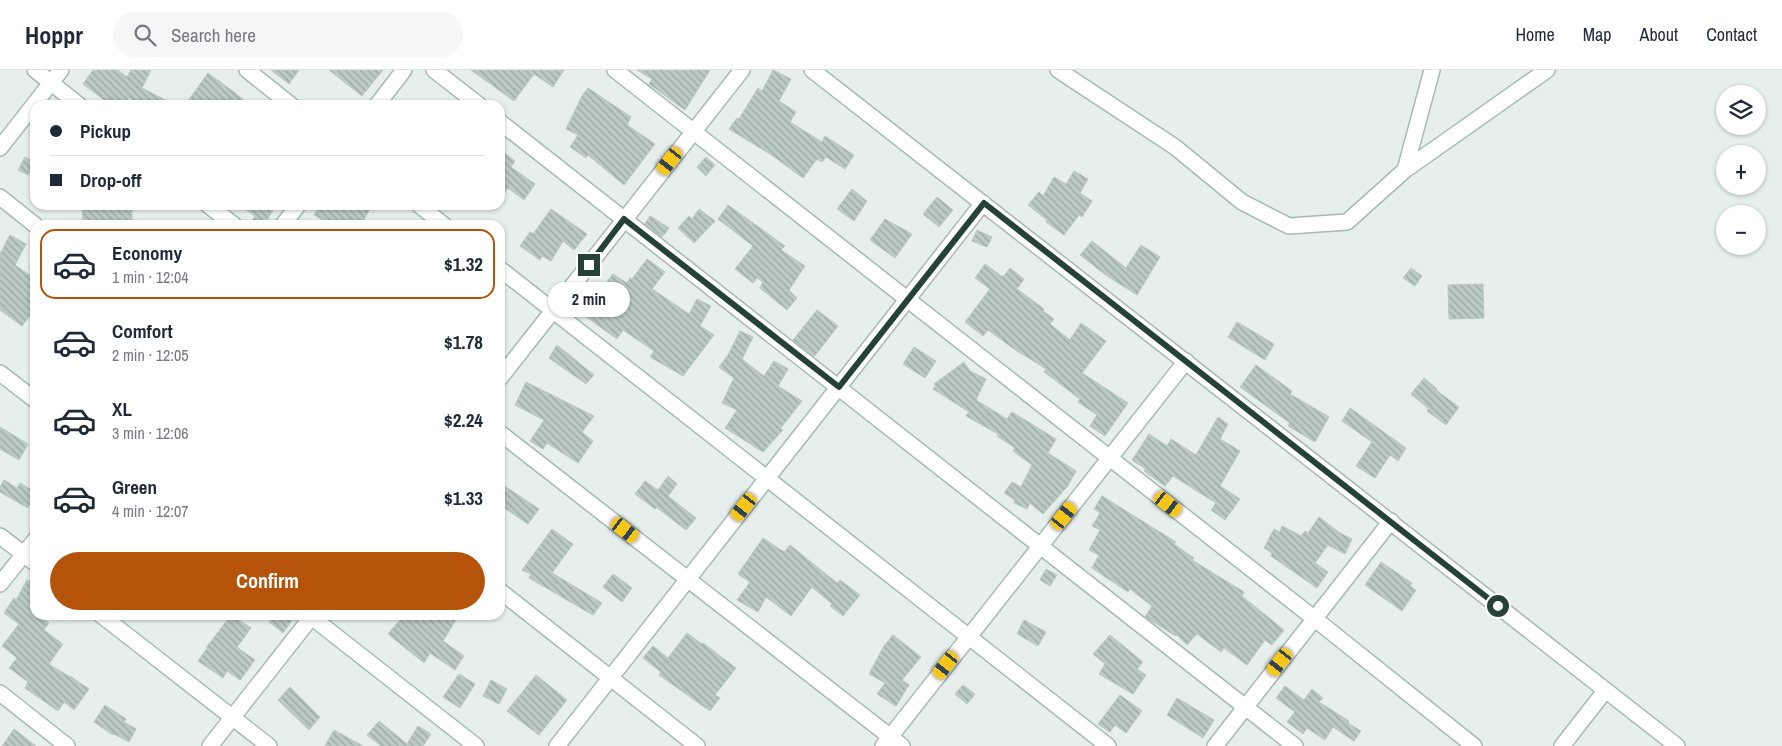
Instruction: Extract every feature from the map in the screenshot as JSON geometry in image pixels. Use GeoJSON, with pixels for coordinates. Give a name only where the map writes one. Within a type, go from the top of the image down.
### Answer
{"type":"FeatureCollection","features":[{"type":"Feature","properties":{"kind":"street"},"geometry":{"type":"LineString","coordinates":[[34,70],[73,100]]}},
{"type":"Feature","properties":{"kind":"street"},"geometry":{"type":"LineString","coordinates":[[38,100],[61,70]]}},
{"type":"Feature","properties":{"kind":"street"},"geometry":{"type":"LineString","coordinates":[[246,70],[285,100]]}},
{"type":"Feature","properties":{"kind":"street"},"geometry":{"type":"LineString","coordinates":[[381,100],[404,70]]}},
{"type":"Feature","properties":{"kind":"street"},"geometry":{"type":"LineString","coordinates":[[434,70],[473,100]]}},
{"type":"Feature","properties":{"kind":"street"},"geometry":{"type":"LineString","coordinates":[[615,70],[1474,746]]}},
{"type":"Feature","properties":{"kind":"street"},"geometry":{"type":"LineString","coordinates":[[505,372],[742,70]]}},
{"type":"Feature","properties":{"kind":"street"},"geometry":{"type":"LineString","coordinates":[[812,70],[1677,746]]}},
{"type":"Feature","properties":{"kind":"street"},"geometry":{"type":"LineString","coordinates":[[1058,70],[1175,148],[1242,202],[1289,226],[1347,222],[1405,170],[1547,70]]}},
{"type":"Feature","properties":{"kind":"street"},"geometry":{"type":"LineString","coordinates":[[1405,170],[1432,70]]}},
{"type":"Feature","properties":{"kind":"street"},"geometry":{"type":"LineString","coordinates":[[0,148],[30,110]]}},
{"type":"Feature","properties":{"kind":"street"},"geometry":{"type":"LineString","coordinates":[[505,126],[1296,746]]}},
{"type":"Feature","properties":{"kind":"street"},"geometry":{"type":"LineString","coordinates":[[0,197],[30,220]]}},
{"type":"Feature","properties":{"kind":"street"},"geometry":{"type":"LineString","coordinates":[[557,746],[984,203]]}},
{"type":"Feature","properties":{"kind":"street"},"geometry":{"type":"LineString","coordinates":[[214,210],[228,220]]}},
{"type":"Feature","properties":{"kind":"street"},"geometry":{"type":"LineString","coordinates":[[286,220],[294,210]]}},
{"type":"Feature","properties":{"kind":"street"},"geometry":{"type":"LineString","coordinates":[[424,210],[438,220]]}},
{"type":"Feature","properties":{"kind":"street"},"geometry":{"type":"LineString","coordinates":[[505,273],[1108,746]]}},
{"type":"Feature","properties":{"kind":"street"},"geometry":{"type":"LineString","coordinates":[[505,436],[688,579],[892,743],[969,637],[1186,361]]}},
{"type":"Feature","properties":{"kind":"street"},"geometry":{"type":"LineString","coordinates":[[0,373],[30,396]]}},
{"type":"Feature","properties":{"kind":"street"},"geometry":{"type":"LineString","coordinates":[[1215,746],[1391,521]]}},
{"type":"Feature","properties":{"kind":"street"},"geometry":{"type":"LineString","coordinates":[[0,536],[29,559],[0,584]]}},
{"type":"Feature","properties":{"kind":"street"},"geometry":{"type":"LineString","coordinates":[[505,595],[698,746]]}},
{"type":"Feature","properties":{"kind":"street"},"geometry":{"type":"LineString","coordinates":[[107,620],[269,746]]}},
{"type":"Feature","properties":{"kind":"street"},"geometry":{"type":"LineString","coordinates":[[210,746],[308,620]]}},
{"type":"Feature","properties":{"kind":"street"},"geometry":{"type":"LineString","coordinates":[[316,620],[476,746]]}},
{"type":"Feature","properties":{"kind":"street"},"geometry":{"type":"LineString","coordinates":[[1562,746],[1605,691]]}},
{"type":"Feature","properties":{"kind":"street"},"geometry":{"type":"LineString","coordinates":[[0,694],[67,746]]}},
{"type":"Feature","properties":{"kind":"building"},"geometry":{"type":"Polygon","coordinates":[[[93,70],[118,70],[127,77],[131,70],[151,70],[142,88],[165,100],[133,100],[129,98],[128,100],[104,100],[83,84],[93,70]]]}},
{"type":"Feature","properties":{"kind":"building"},"geometry":{"type":"Polygon","coordinates":[[[271,70],[299,70],[289,84],[271,70]]]}},
{"type":"Feature","properties":{"kind":"building"},"geometry":{"type":"Polygon","coordinates":[[[329,70],[383,70],[362,96],[329,70]]]}},
{"type":"Feature","properties":{"kind":"building"},"geometry":{"type":"Polygon","coordinates":[[[471,70],[564,70],[553,87],[534,74],[514,101],[471,70]]]}},
{"type":"Feature","properties":{"kind":"building"},"geometry":{"type":"Polygon","coordinates":[[[637,70],[710,70],[685,110],[649,84],[652,79],[637,70]]]}},
{"type":"Feature","properties":{"kind":"building"},"geometry":{"type":"Polygon","coordinates":[[[773,70],[791,79],[779,101],[796,112],[790,122],[822,142],[825,136],[854,155],[845,169],[826,157],[822,162],[817,159],[803,178],[773,156],[729,129],[737,118],[739,119],[758,88],[762,91],[773,70]]]}},
{"type":"Feature","properties":{"kind":"building"},"geometry":{"type":"Polygon","coordinates":[[[208,73],[244,100],[189,100],[208,73]]]}},
{"type":"Feature","properties":{"kind":"building"},"geometry":{"type":"Polygon","coordinates":[[[588,88],[631,117],[627,125],[655,144],[624,185],[588,155],[586,158],[570,147],[578,135],[566,129],[582,96],[588,88]]]}},
{"type":"Feature","properties":{"kind":"building"},"geometry":{"type":"Polygon","coordinates":[[[505,154],[515,161],[511,167],[535,184],[524,200],[508,188],[505,192],[505,154]]]}},
{"type":"Feature","properties":{"kind":"building"},"geometry":{"type":"Polygon","coordinates":[[[25,157],[30,160],[30,171],[28,175],[18,170],[25,157]]]}},
{"type":"Feature","properties":{"kind":"building"},"geometry":{"type":"Polygon","coordinates":[[[706,157],[715,165],[706,176],[697,167],[706,157]]]}},
{"type":"Feature","properties":{"kind":"building"},"geometry":{"type":"Polygon","coordinates":[[[1074,171],[1088,179],[1080,193],[1092,201],[1082,217],[1079,215],[1064,235],[1046,222],[1047,220],[1028,205],[1039,192],[1043,196],[1054,177],[1066,184],[1074,171]]]}},
{"type":"Feature","properties":{"kind":"building"},"geometry":{"type":"Polygon","coordinates":[[[852,189],[867,201],[854,221],[837,209],[852,189]]]}},
{"type":"Feature","properties":{"kind":"building"},"geometry":{"type":"Polygon","coordinates":[[[937,197],[953,210],[939,227],[923,214],[937,197]]]}},
{"type":"Feature","properties":{"kind":"building"},"geometry":{"type":"Polygon","coordinates":[[[728,205],[785,246],[781,250],[805,266],[789,290],[797,298],[787,310],[760,288],[763,282],[757,278],[753,283],[735,269],[753,246],[718,219],[728,205]]]}},
{"type":"Feature","properties":{"kind":"building"},"geometry":{"type":"Polygon","coordinates":[[[551,209],[587,234],[574,250],[563,241],[551,261],[542,256],[540,260],[520,246],[530,232],[533,234],[551,209]]]}},
{"type":"Feature","properties":{"kind":"building"},"geometry":{"type":"Polygon","coordinates":[[[699,209],[715,221],[694,243],[678,228],[689,216],[692,219],[699,209]]]}},
{"type":"Feature","properties":{"kind":"building"},"geometry":{"type":"Polygon","coordinates":[[[82,210],[132,210],[132,220],[83,220],[82,210]]]}},
{"type":"Feature","properties":{"kind":"building"},"geometry":{"type":"Polygon","coordinates":[[[246,210],[273,210],[267,220],[253,220],[255,216],[246,210]]]}},
{"type":"Feature","properties":{"kind":"building"},"geometry":{"type":"Polygon","coordinates":[[[317,210],[369,210],[364,220],[323,220],[314,215],[317,210]]]}},
{"type":"Feature","properties":{"kind":"building"},"geometry":{"type":"Polygon","coordinates":[[[650,216],[669,228],[662,237],[645,224],[650,216]]]}},
{"type":"Feature","properties":{"kind":"building"},"geometry":{"type":"Polygon","coordinates":[[[885,219],[912,234],[895,258],[870,240],[885,219]]]}},
{"type":"Feature","properties":{"kind":"building"},"geometry":{"type":"Polygon","coordinates":[[[977,230],[992,237],[987,247],[972,241],[977,230]]]}},
{"type":"Feature","properties":{"kind":"building"},"geometry":{"type":"Polygon","coordinates":[[[10,235],[26,244],[15,265],[30,276],[30,316],[22,326],[0,310],[0,254],[10,235]]]}},
{"type":"Feature","properties":{"kind":"building"},"geometry":{"type":"Polygon","coordinates":[[[1092,241],[1126,268],[1141,245],[1160,257],[1137,295],[1107,276],[1080,255],[1092,241]]]}},
{"type":"Feature","properties":{"kind":"building"},"geometry":{"type":"Polygon","coordinates":[[[647,259],[665,272],[652,289],[689,314],[697,299],[711,306],[700,326],[714,335],[683,376],[650,357],[654,351],[623,330],[617,339],[582,314],[613,274],[627,283],[647,259]]]}},
{"type":"Feature","properties":{"kind":"building"},"geometry":{"type":"Polygon","coordinates":[[[985,264],[1003,277],[1010,268],[1024,279],[1017,289],[1044,309],[1043,311],[1054,319],[1050,324],[1070,340],[1081,323],[1106,341],[1082,373],[1128,403],[1105,436],[1090,426],[1097,415],[1078,402],[1080,399],[1044,372],[1046,369],[988,330],[983,336],[965,322],[990,289],[975,278],[985,264]]]}},
{"type":"Feature","properties":{"kind":"building"},"geometry":{"type":"Polygon","coordinates":[[[1411,268],[1422,276],[1415,286],[1403,278],[1411,268]]]}},
{"type":"Feature","properties":{"kind":"building"},"geometry":{"type":"Polygon","coordinates":[[[1483,284],[1484,318],[1449,319],[1448,285],[1483,284]]]}},
{"type":"Feature","properties":{"kind":"building"},"geometry":{"type":"Polygon","coordinates":[[[817,310],[838,326],[814,357],[793,340],[817,310]]]}},
{"type":"Feature","properties":{"kind":"building"},"geometry":{"type":"Polygon","coordinates":[[[1237,322],[1274,344],[1265,360],[1228,337],[1237,322]]]}},
{"type":"Feature","properties":{"kind":"building"},"geometry":{"type":"Polygon","coordinates":[[[740,331],[753,337],[742,359],[764,376],[774,361],[788,369],[778,386],[802,401],[780,429],[783,430],[763,452],[725,428],[737,410],[722,403],[734,378],[719,367],[728,355],[740,331]]]}},
{"type":"Feature","properties":{"kind":"building"},"geometry":{"type":"Polygon","coordinates":[[[557,345],[594,375],[586,384],[549,358],[557,345]]]}},
{"type":"Feature","properties":{"kind":"building"},"geometry":{"type":"Polygon","coordinates":[[[914,347],[936,361],[925,378],[903,364],[914,347]]]}},
{"type":"Feature","properties":{"kind":"building"},"geometry":{"type":"Polygon","coordinates":[[[964,362],[970,371],[986,379],[976,400],[1007,419],[1012,412],[1056,439],[1048,453],[1076,471],[1067,487],[1043,514],[1030,503],[1027,509],[1014,503],[1015,500],[1004,493],[1012,482],[1021,487],[1032,465],[1013,451],[1015,448],[997,436],[998,434],[966,416],[969,412],[933,389],[936,385],[934,384],[964,362]]]}},
{"type":"Feature","properties":{"kind":"building"},"geometry":{"type":"Polygon","coordinates":[[[1256,365],[1292,391],[1290,394],[1329,417],[1315,442],[1288,426],[1290,423],[1240,387],[1256,365]]]}},
{"type":"Feature","properties":{"kind":"building"},"geometry":{"type":"Polygon","coordinates":[[[1424,378],[1436,390],[1459,407],[1446,425],[1427,411],[1429,409],[1411,394],[1424,378]]]}},
{"type":"Feature","properties":{"kind":"building"},"geometry":{"type":"Polygon","coordinates":[[[526,382],[594,416],[582,432],[593,441],[578,463],[547,443],[543,449],[530,441],[544,420],[515,405],[526,382]]]}},
{"type":"Feature","properties":{"kind":"building"},"geometry":{"type":"Polygon","coordinates":[[[1350,408],[1406,448],[1398,461],[1390,455],[1375,478],[1356,466],[1372,442],[1342,421],[1350,408]]]}},
{"type":"Feature","properties":{"kind":"building"},"geometry":{"type":"Polygon","coordinates":[[[1218,417],[1228,424],[1220,439],[1240,451],[1220,486],[1240,499],[1225,520],[1211,510],[1216,503],[1173,476],[1165,486],[1144,471],[1146,469],[1132,460],[1149,434],[1167,446],[1171,439],[1196,455],[1218,417]]]}},
{"type":"Feature","properties":{"kind":"building"},"geometry":{"type":"Polygon","coordinates":[[[0,427],[28,444],[19,460],[0,449],[0,427]]]}},
{"type":"Feature","properties":{"kind":"building"},"geometry":{"type":"Polygon","coordinates":[[[668,476],[677,484],[668,496],[696,518],[686,530],[635,494],[645,481],[658,490],[668,476]]]}},
{"type":"Feature","properties":{"kind":"building"},"geometry":{"type":"Polygon","coordinates":[[[4,480],[17,488],[20,483],[30,489],[30,504],[28,508],[0,492],[0,487],[4,480]]]}},
{"type":"Feature","properties":{"kind":"building"},"geometry":{"type":"Polygon","coordinates":[[[505,486],[539,509],[528,524],[505,508],[505,486]]]}},
{"type":"Feature","properties":{"kind":"building"},"geometry":{"type":"Polygon","coordinates":[[[1102,496],[1176,542],[1174,544],[1194,558],[1192,560],[1244,592],[1242,596],[1284,630],[1272,645],[1265,640],[1247,665],[1224,648],[1221,652],[1197,634],[1187,645],[1177,635],[1145,617],[1152,606],[1130,589],[1128,592],[1092,568],[1099,555],[1089,550],[1100,530],[1092,526],[1100,513],[1094,509],[1102,496]]]}},
{"type":"Feature","properties":{"kind":"building"},"geometry":{"type":"Polygon","coordinates":[[[1319,517],[1340,533],[1352,539],[1345,554],[1328,545],[1315,563],[1328,572],[1317,588],[1271,556],[1272,553],[1264,548],[1274,529],[1280,532],[1282,526],[1301,536],[1305,531],[1308,533],[1319,517]]]}},
{"type":"Feature","properties":{"kind":"building"},"geometry":{"type":"Polygon","coordinates":[[[552,529],[573,544],[552,573],[602,603],[593,615],[529,578],[531,574],[522,570],[552,529]]]}},
{"type":"Feature","properties":{"kind":"building"},"geometry":{"type":"Polygon","coordinates":[[[763,538],[784,552],[790,545],[837,583],[840,580],[860,595],[843,616],[830,606],[832,604],[812,587],[791,616],[766,597],[758,612],[737,600],[750,582],[738,574],[763,538]]]}},
{"type":"Feature","properties":{"kind":"building"},"geometry":{"type":"Polygon","coordinates":[[[1381,562],[1412,583],[1410,586],[1416,590],[1402,611],[1365,585],[1381,562]]]}},
{"type":"Feature","properties":{"kind":"building"},"geometry":{"type":"Polygon","coordinates":[[[1046,569],[1057,575],[1050,586],[1040,580],[1046,569]]]}},
{"type":"Feature","properties":{"kind":"building"},"geometry":{"type":"Polygon","coordinates":[[[613,574],[632,588],[622,602],[603,587],[613,574]]]}},
{"type":"Feature","properties":{"kind":"building"},"geometry":{"type":"Polygon","coordinates":[[[27,580],[30,582],[30,620],[45,620],[49,623],[44,630],[63,644],[49,664],[89,689],[74,710],[64,702],[58,711],[25,688],[28,682],[9,668],[17,658],[2,646],[19,624],[4,613],[14,598],[16,600],[27,580]]]}},
{"type":"Feature","properties":{"kind":"building"},"geometry":{"type":"Polygon","coordinates":[[[227,620],[239,620],[251,628],[237,647],[255,660],[240,680],[227,671],[223,678],[198,661],[227,620]]]}},
{"type":"Feature","properties":{"kind":"building"},"geometry":{"type":"Polygon","coordinates":[[[271,620],[292,620],[283,633],[269,622],[271,620]]]}},
{"type":"Feature","properties":{"kind":"building"},"geometry":{"type":"Polygon","coordinates":[[[400,620],[456,620],[443,641],[464,656],[455,670],[430,653],[424,663],[388,634],[400,620]]]}},
{"type":"Feature","properties":{"kind":"building"},"geometry":{"type":"Polygon","coordinates":[[[1024,620],[1046,632],[1038,646],[1017,634],[1024,620]]]}},
{"type":"Feature","properties":{"kind":"building"},"geometry":{"type":"Polygon","coordinates":[[[687,633],[736,668],[715,695],[720,698],[710,711],[659,675],[661,672],[643,658],[653,646],[668,658],[687,633]]]}},
{"type":"Feature","properties":{"kind":"building"},"geometry":{"type":"Polygon","coordinates":[[[893,635],[921,657],[902,680],[909,685],[896,706],[877,694],[885,683],[869,674],[884,646],[893,635]]]}},
{"type":"Feature","properties":{"kind":"building"},"geometry":{"type":"Polygon","coordinates":[[[1110,635],[1143,662],[1137,669],[1146,675],[1133,694],[1099,674],[1105,664],[1093,654],[1110,635]]]}},
{"type":"Feature","properties":{"kind":"building"},"geometry":{"type":"Polygon","coordinates":[[[459,674],[475,684],[460,708],[443,697],[459,674]]]}},
{"type":"Feature","properties":{"kind":"building"},"geometry":{"type":"Polygon","coordinates":[[[536,675],[567,700],[539,735],[507,711],[536,675]]]}},
{"type":"Feature","properties":{"kind":"building"},"geometry":{"type":"Polygon","coordinates":[[[491,680],[507,689],[499,704],[483,696],[491,680]]]}},
{"type":"Feature","properties":{"kind":"building"},"geometry":{"type":"Polygon","coordinates":[[[963,685],[975,694],[967,704],[955,694],[963,685]]]}},
{"type":"Feature","properties":{"kind":"building"},"geometry":{"type":"Polygon","coordinates":[[[1285,686],[1304,700],[1312,689],[1323,698],[1319,702],[1361,731],[1354,741],[1333,727],[1325,740],[1307,728],[1303,734],[1287,722],[1295,712],[1276,698],[1285,686]]]}},
{"type":"Feature","properties":{"kind":"building"},"geometry":{"type":"Polygon","coordinates":[[[290,687],[320,717],[309,730],[278,700],[290,687]]]}},
{"type":"Feature","properties":{"kind":"building"},"geometry":{"type":"Polygon","coordinates":[[[1120,695],[1142,711],[1126,733],[1115,725],[1110,732],[1098,724],[1120,695]]]}},
{"type":"Feature","properties":{"kind":"building"},"geometry":{"type":"Polygon","coordinates":[[[1177,698],[1214,720],[1203,738],[1167,715],[1177,698]]]}},
{"type":"Feature","properties":{"kind":"building"},"geometry":{"type":"Polygon","coordinates":[[[105,705],[126,719],[124,722],[136,729],[129,742],[113,735],[94,722],[105,705]]]}},
{"type":"Feature","properties":{"kind":"building"},"geometry":{"type":"Polygon","coordinates":[[[379,721],[407,744],[418,726],[431,734],[423,746],[381,746],[367,735],[379,721]]]}},
{"type":"Feature","properties":{"kind":"building"},"geometry":{"type":"Polygon","coordinates":[[[14,729],[36,746],[2,746],[14,729]]]}},
{"type":"Feature","properties":{"kind":"building"},"geometry":{"type":"Polygon","coordinates":[[[334,730],[363,746],[325,746],[334,730]]]}},
{"type":"Feature","properties":{"kind":"route"},"geometry":{"type":"LineString","coordinates":[[589,265],[624,219],[839,387],[984,203],[1498,606]]}}]}
